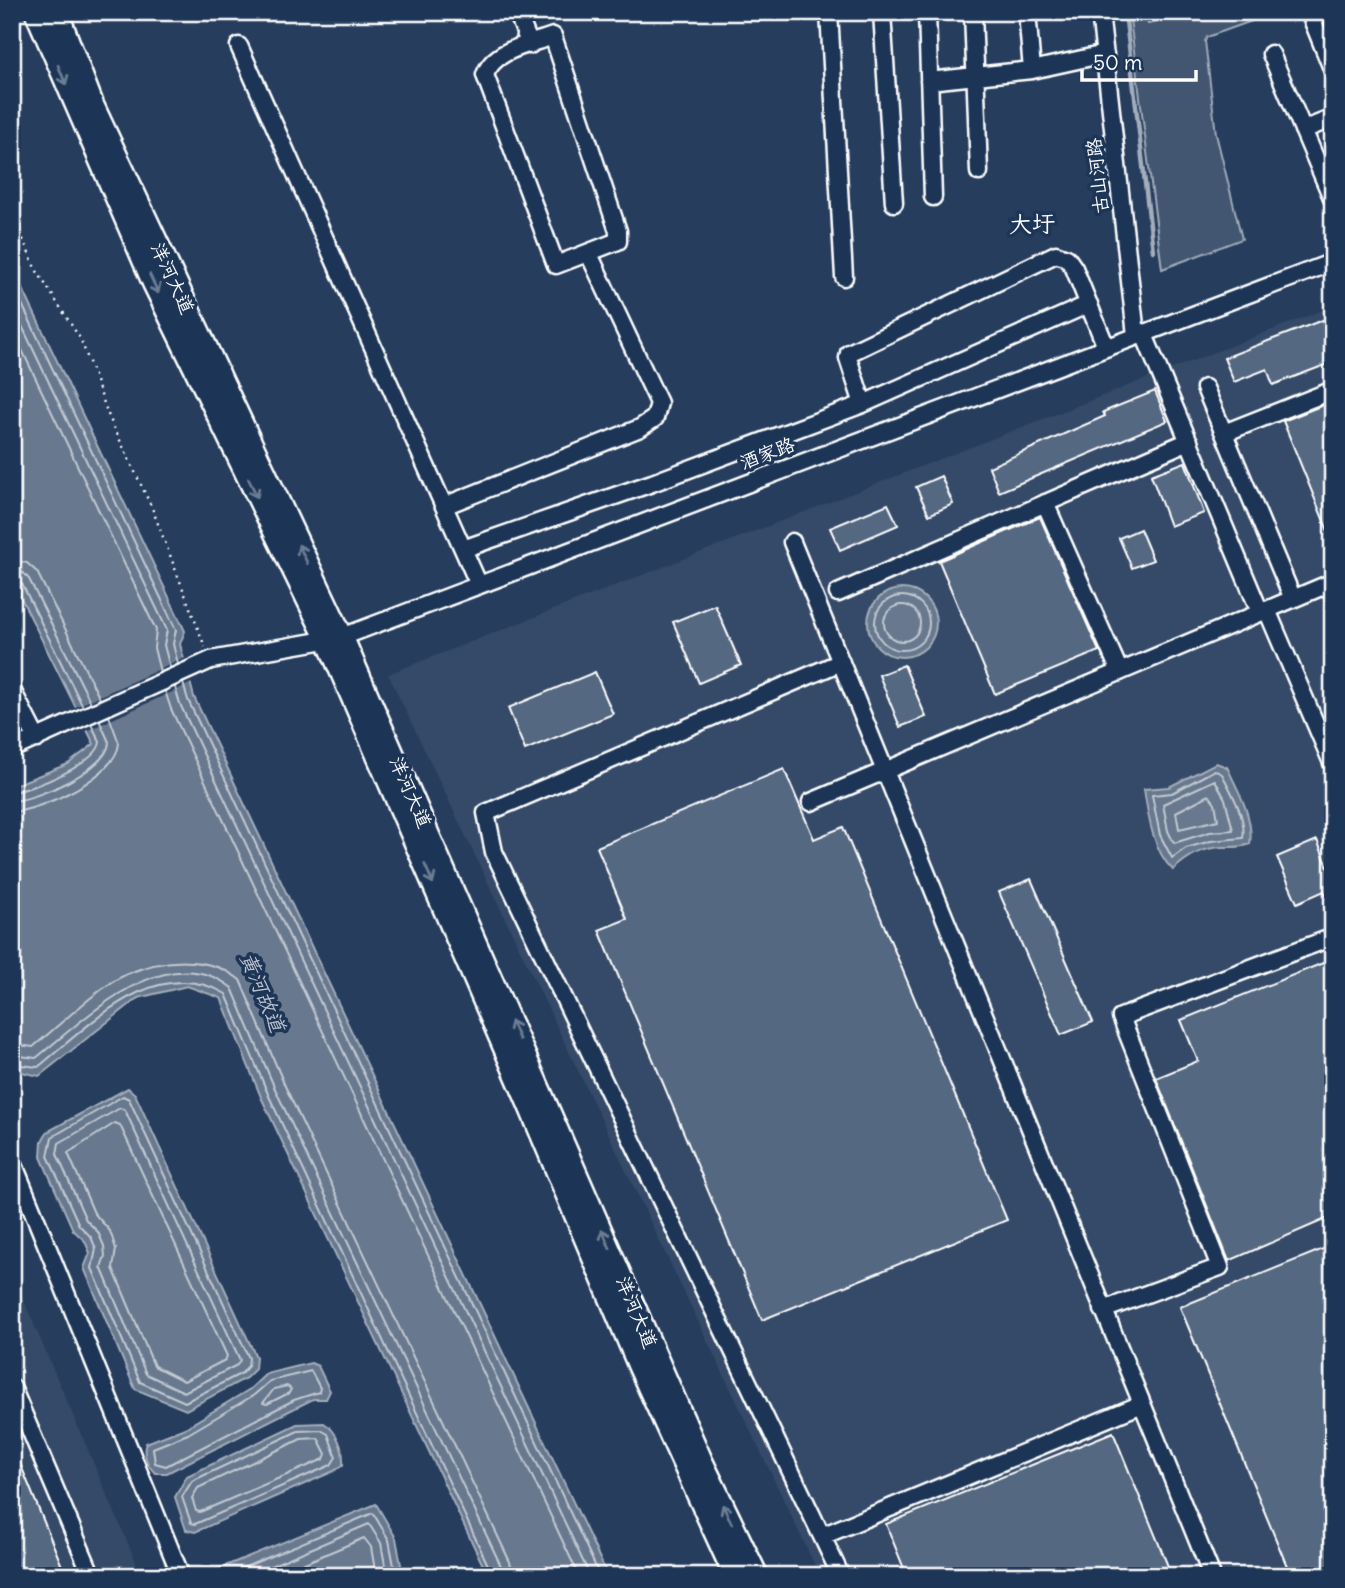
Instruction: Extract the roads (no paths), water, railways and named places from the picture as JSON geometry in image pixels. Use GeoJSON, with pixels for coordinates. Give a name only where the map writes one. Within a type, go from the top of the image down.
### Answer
{"type":"FeatureCollection","features":[{"type":"Feature","properties":{"kind":"main road","name":"洋河大道"},"geometry":{"type":"LineString","coordinates":[[36,12],[154,284],[334,638],[639,1366],[735,1576]]}},
{"type":"Feature","properties":{"kind":"main road","name":"洋河大道"},"geometry":{"type":"LineString","coordinates":[[57,12],[93,106],[701,1460],[757,1576]]}},
{"type":"Feature","properties":{"kind":"street"},"geometry":{"type":"LineString","coordinates":[[517,12],[530,45]]}},
{"type":"Feature","properties":{"kind":"street"},"geometry":{"type":"LineString","coordinates":[[829,12],[844,277]]}},
{"type":"Feature","properties":{"kind":"street"},"geometry":{"type":"LineString","coordinates":[[883,12],[894,203]]}},
{"type":"Feature","properties":{"kind":"street"},"geometry":{"type":"LineString","coordinates":[[927,12],[933,197]]}},
{"type":"Feature","properties":{"kind":"street"},"geometry":{"type":"LineString","coordinates":[[973,12],[979,172]]}},
{"type":"Feature","properties":{"kind":"street"},"geometry":{"type":"LineString","coordinates":[[1027,12],[1032,70]]}},
{"type":"Feature","properties":{"kind":"street","name":"古山河路"},"geometry":{"type":"LineString","coordinates":[[1100,12],[1140,334],[1333,765]]}},
{"type":"Feature","properties":{"kind":"street"},"geometry":{"type":"LineString","coordinates":[[1312,19],[1333,71]]}},
{"type":"Feature","properties":{"kind":"street"},"geometry":{"type":"LineString","coordinates":[[553,36],[618,231],[618,241],[556,265],[485,75],[489,64],[498,56],[530,45],[553,36]]}},
{"type":"Feature","properties":{"kind":"street"},"geometry":{"type":"LineString","coordinates":[[239,46],[479,585]]}},
{"type":"Feature","properties":{"kind":"street"},"geometry":{"type":"LineString","coordinates":[[929,81],[1032,70],[1105,54]]}},
{"type":"Feature","properties":{"kind":"street"},"geometry":{"type":"LineString","coordinates":[[1270,54],[1333,200]]}},
{"type":"Feature","properties":{"kind":"street"},"geometry":{"type":"LineString","coordinates":[[1303,130],[1333,118]]}},
{"type":"Feature","properties":{"kind":"street"},"geometry":{"type":"LineString","coordinates":[[444,506],[628,434],[655,418],[659,403],[589,254]]}},
{"type":"Feature","properties":{"kind":"street"},"geometry":{"type":"LineString","coordinates":[[863,404],[848,358],[849,353],[1056,254],[1067,258],[1074,268],[1106,346]]}},
{"type":"Feature","properties":{"kind":"street","name":"酒家路"},"geometry":{"type":"LineString","coordinates":[[37,739],[211,660],[334,638],[1333,262]]}},
{"type":"Feature","properties":{"kind":"street"},"geometry":{"type":"LineString","coordinates":[[463,549],[652,483],[863,404],[1089,304]]}},
{"type":"Feature","properties":{"kind":"street"},"geometry":{"type":"LineString","coordinates":[[1205,388],[1293,599]]}},
{"type":"Feature","properties":{"kind":"street"},"geometry":{"type":"LineString","coordinates":[[1224,433],[1333,390]]}},
{"type":"Feature","properties":{"kind":"street"},"geometry":{"type":"LineString","coordinates":[[838,593],[1189,441]]}},
{"type":"Feature","properties":{"kind":"street"},"geometry":{"type":"LineString","coordinates":[[1045,503],[1120,672]]}},
{"type":"Feature","properties":{"kind":"street"},"geometry":{"type":"LineString","coordinates":[[792,542],[1212,1576]]}},
{"type":"Feature","properties":{"kind":"street"},"geometry":{"type":"LineString","coordinates":[[811,802],[1333,582]]}},
{"type":"Feature","properties":{"kind":"street"},"geometry":{"type":"LineString","coordinates":[[841,662],[486,813],[494,852],[841,1576]]}},
{"type":"Feature","properties":{"kind":"street"},"geometry":{"type":"LineString","coordinates":[[12,690],[37,739],[12,749]]}},
{"type":"Feature","properties":{"kind":"street"},"geometry":{"type":"LineString","coordinates":[[1103,1310],[1220,1267],[1121,1017],[1333,937]]}},
{"type":"Feature","properties":{"kind":"street"},"geometry":{"type":"LineString","coordinates":[[12,1160],[181,1576]]}},
{"type":"Feature","properties":{"kind":"street"},"geometry":{"type":"LineString","coordinates":[[12,1387],[92,1576]]}},
{"type":"Feature","properties":{"kind":"street"},"geometry":{"type":"LineString","coordinates":[[822,1536],[1142,1404]]}},
{"type":"Feature","properties":{"kind":"water","name":"黄河故道"},"geometry":{"type":"Polygon","coordinates":[[[12,266],[185,631],[180,644],[194,697],[608,1576],[488,1576],[261,1097],[221,998],[187,986],[138,998],[39,1076],[12,1070],[12,786],[68,764],[94,744],[12,580],[12,266]]]}},
{"type":"Feature","properties":{"kind":"water"},"geometry":{"type":"Polygon","coordinates":[[[902,589],[915,592],[926,599],[933,610],[936,623],[933,636],[926,647],[915,654],[902,657],[889,654],[878,647],[871,636],[868,623],[871,610],[878,599],[889,592],[902,589]]]}},
{"type":"Feature","properties":{"kind":"water"},"geometry":{"type":"Polygon","coordinates":[[[1216,763],[1227,767],[1240,795],[1250,824],[1250,844],[1202,851],[1173,870],[1156,843],[1144,789],[1169,787],[1216,763]]]}},
{"type":"Feature","properties":{"kind":"water"},"geometry":{"type":"Polygon","coordinates":[[[128,1088],[135,1094],[256,1357],[255,1369],[246,1378],[186,1410],[135,1389],[84,1268],[90,1253],[85,1241],[73,1230],[41,1157],[42,1141],[47,1132],[128,1088]]]}},
{"type":"Feature","properties":{"kind":"water"},"geometry":{"type":"Polygon","coordinates":[[[311,1363],[318,1366],[330,1391],[326,1399],[313,1399],[167,1473],[155,1473],[150,1466],[145,1455],[146,1443],[185,1428],[250,1389],[266,1374],[311,1363]]]}},
{"type":"Feature","properties":{"kind":"water"},"geometry":{"type":"Polygon","coordinates":[[[324,1423],[339,1441],[343,1465],[195,1532],[186,1530],[175,1497],[187,1476],[297,1424],[324,1423]]]}},
{"type":"Feature","properties":{"kind":"water"},"geometry":{"type":"Polygon","coordinates":[[[376,1504],[396,1538],[403,1576],[201,1576],[376,1504]]]}},
{"type":"Feature","properties":{"kind":"waterway"},"geometry":{"type":"LineString","coordinates":[[1125,12],[1153,251]]}},
{"type":"Feature","properties":{"kind":"district","name":"大圩"},"geometry":{"type":"Point","coordinates":[1032,223]}}]}
